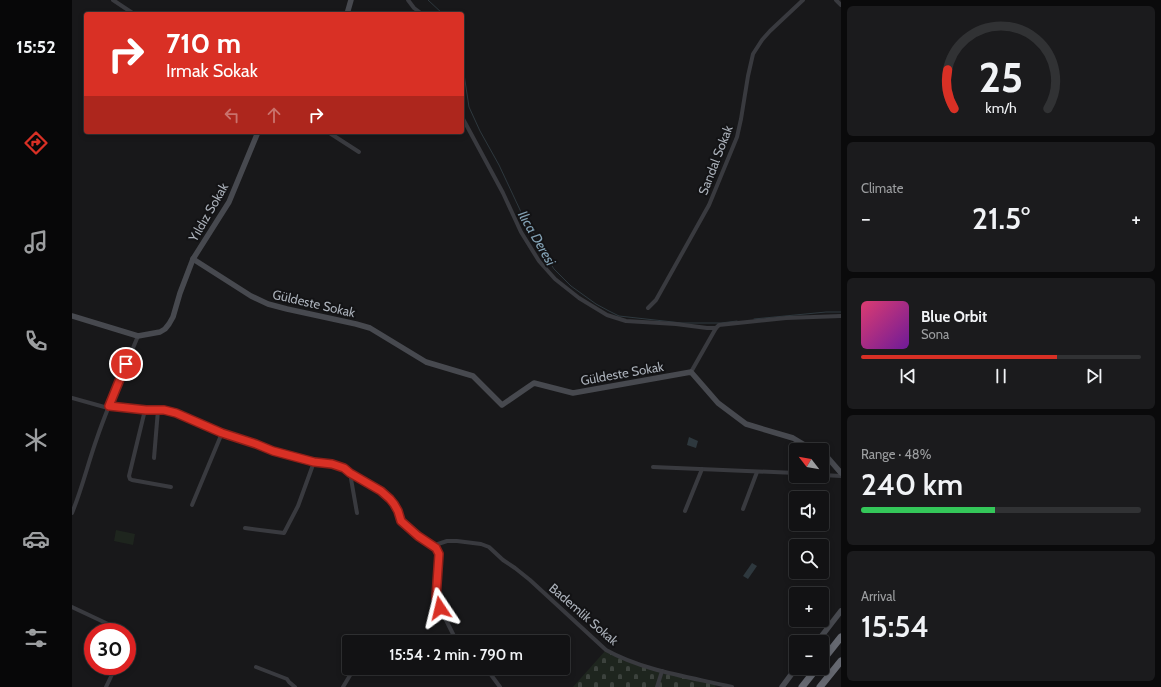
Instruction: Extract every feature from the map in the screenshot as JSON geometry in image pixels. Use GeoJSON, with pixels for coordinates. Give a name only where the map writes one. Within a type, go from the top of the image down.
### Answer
{"type":"FeatureCollection","features":[{"type":"Feature","properties":{"kind":"highway"},"geometry":{"type":"LineString","coordinates":[[829,652],[841,637]]}},
{"type":"Feature","properties":{"kind":"highway"},"geometry":{"type":"LineString","coordinates":[[820,687],[841,661]]}},
{"type":"Feature","properties":{"kind":"highway"},"geometry":{"type":"LineString","coordinates":[[802,687],[811,675]]}},
{"type":"Feature","properties":{"kind":"street"},"geometry":{"type":"LineString","coordinates":[[114,0],[131,12]]}},
{"type":"Feature","properties":{"kind":"street"},"geometry":{"type":"LineString","coordinates":[[348,12],[351,0]]}},
{"type":"Feature","properties":{"kind":"street"},"geometry":{"type":"LineString","coordinates":[[408,0],[419,12]]}},
{"type":"Feature","properties":{"kind":"street","name":"Sandal Sokak"},"geometry":{"type":"LineString","coordinates":[[648,308],[656,300],[709,205],[736,137],[741,119],[753,54],[770,31],[803,0]]}},
{"type":"Feature","properties":{"kind":"street"},"geometry":{"type":"LineString","coordinates":[[836,0],[841,5]]}},
{"type":"Feature","properties":{"kind":"street"},"geometry":{"type":"LineString","coordinates":[[464,121],[503,193],[521,232],[539,261],[555,279],[579,298],[607,315],[626,321],[716,328]]}},
{"type":"Feature","properties":{"kind":"street","name":"Yıldız Sokak"},"geometry":{"type":"LineString","coordinates":[[138,336],[160,332],[170,324],[193,259],[229,202],[257,134]]}},
{"type":"Feature","properties":{"kind":"street"},"geometry":{"type":"LineString","coordinates":[[331,134],[359,152]]}},
{"type":"Feature","properties":{"kind":"street","name":"Güldeste Sokak"},"geometry":{"type":"LineString","coordinates":[[193,259],[250,296],[268,304],[370,328],[426,362],[474,376],[502,406],[534,383],[573,393],[691,372]]}},
{"type":"Feature","properties":{"kind":"street"},"geometry":{"type":"LineString","coordinates":[[72,316],[138,336],[108,407],[74,502],[72,514]]}},
{"type":"Feature","properties":{"kind":"street"},"geometry":{"type":"LineString","coordinates":[[801,443],[793,438],[746,424],[718,403],[691,372],[719,325],[786,318],[841,316]]}},
{"type":"Feature","properties":{"kind":"street"},"geometry":{"type":"LineString","coordinates":[[72,398],[108,407],[164,410],[176,413],[222,433],[273,451],[344,468],[381,491],[394,504],[401,521],[418,536],[436,548],[439,554],[436,598],[454,635]]}},
{"type":"Feature","properties":{"kind":"street"},"geometry":{"type":"LineString","coordinates":[[146,410],[129,476],[132,480],[171,487]]}},
{"type":"Feature","properties":{"kind":"street"},"geometry":{"type":"LineString","coordinates":[[154,458],[158,410]]}},
{"type":"Feature","properties":{"kind":"street"},"geometry":{"type":"LineString","coordinates":[[192,505],[222,433]]}},
{"type":"Feature","properties":{"kind":"street"},"geometry":{"type":"LineString","coordinates":[[829,459],[841,473]]}},
{"type":"Feature","properties":{"kind":"street"},"geometry":{"type":"LineString","coordinates":[[245,528],[284,533],[298,506],[314,462]]}},
{"type":"Feature","properties":{"kind":"street"},"geometry":{"type":"LineString","coordinates":[[653,467],[789,473]]}},
{"type":"Feature","properties":{"kind":"street"},"geometry":{"type":"LineString","coordinates":[[685,511],[702,469]]}},
{"type":"Feature","properties":{"kind":"street"},"geometry":{"type":"LineString","coordinates":[[743,509],[757,472]]}},
{"type":"Feature","properties":{"kind":"street"},"geometry":{"type":"LineString","coordinates":[[350,473],[356,513]]}},
{"type":"Feature","properties":{"kind":"street"},"geometry":{"type":"LineString","coordinates":[[829,475],[841,476]]}},
{"type":"Feature","properties":{"kind":"street","name":"Bademlik Sokak"},"geometry":{"type":"LineString","coordinates":[[436,548],[438,544],[447,541],[481,544],[490,547],[503,560],[530,580],[606,650],[620,657],[662,671],[732,687]]}},
{"type":"Feature","properties":{"kind":"street"},"geometry":{"type":"LineString","coordinates":[[72,608],[106,623]]}},
{"type":"Feature","properties":{"kind":"street"},"geometry":{"type":"LineString","coordinates":[[822,635],[841,611]]}},
{"type":"Feature","properties":{"kind":"street"},"geometry":{"type":"LineString","coordinates":[[256,667],[287,679],[295,687]]}},
{"type":"Feature","properties":{"kind":"street"},"geometry":{"type":"LineString","coordinates":[[657,687],[662,671]]}},
{"type":"Feature","properties":{"kind":"street"},"geometry":{"type":"LineString","coordinates":[[106,687],[112,675]]}},
{"type":"Feature","properties":{"kind":"street"},"geometry":{"type":"LineString","coordinates":[[343,687],[350,675]]}},
{"type":"Feature","properties":{"kind":"street"},"geometry":{"type":"LineString","coordinates":[[491,675],[500,687]]}},
{"type":"Feature","properties":{"kind":"street"},"geometry":{"type":"LineString","coordinates":[[782,687],[791,675]]}},
{"type":"Feature","properties":{"kind":"green space"},"geometry":{"type":"Polygon","coordinates":[[[116,530],[135,534],[133,545],[114,541],[116,530]]]}},
{"type":"Feature","properties":{"kind":"green space"},"geometry":{"type":"Polygon","coordinates":[[[606,650],[643,665],[716,683],[715,687],[573,687],[606,650]]]}},
{"type":"Feature","properties":{"kind":"shaded area"},"geometry":{"type":"Polygon","coordinates":[[[689,437],[698,441],[696,448],[687,445],[689,437]]]}},
{"type":"Feature","properties":{"kind":"shaded area"},"geometry":{"type":"Polygon","coordinates":[[[752,563],[757,566],[748,579],[743,576],[752,563]]]}},
{"type":"Feature","properties":{"kind":"waterway","name":"Ilıca Deresi"},"geometry":{"type":"LineString","coordinates":[[428,0],[441,12]]}},
{"type":"Feature","properties":{"kind":"waterway","name":"Ilıca Deresi"},"geometry":{"type":"LineString","coordinates":[[464,74],[469,107],[480,131],[499,165],[521,212],[545,255],[554,269],[571,286],[596,304],[619,316],[682,323],[721,323],[737,321]]}},
{"type":"Feature","properties":{"kind":"waterway","name":"Ilıca Deresi"},"geometry":{"type":"LineString","coordinates":[[754,319],[826,312],[841,312]]}},
{"type":"Feature","properties":{"kind":"route"},"geometry":{"type":"LineString","coordinates":[[126,364],[109,406],[146,410],[164,410],[176,413],[222,433],[273,451],[344,468],[381,491],[394,504],[401,521],[418,536],[436,548],[439,554],[436,598],[440,608]]}}]}
